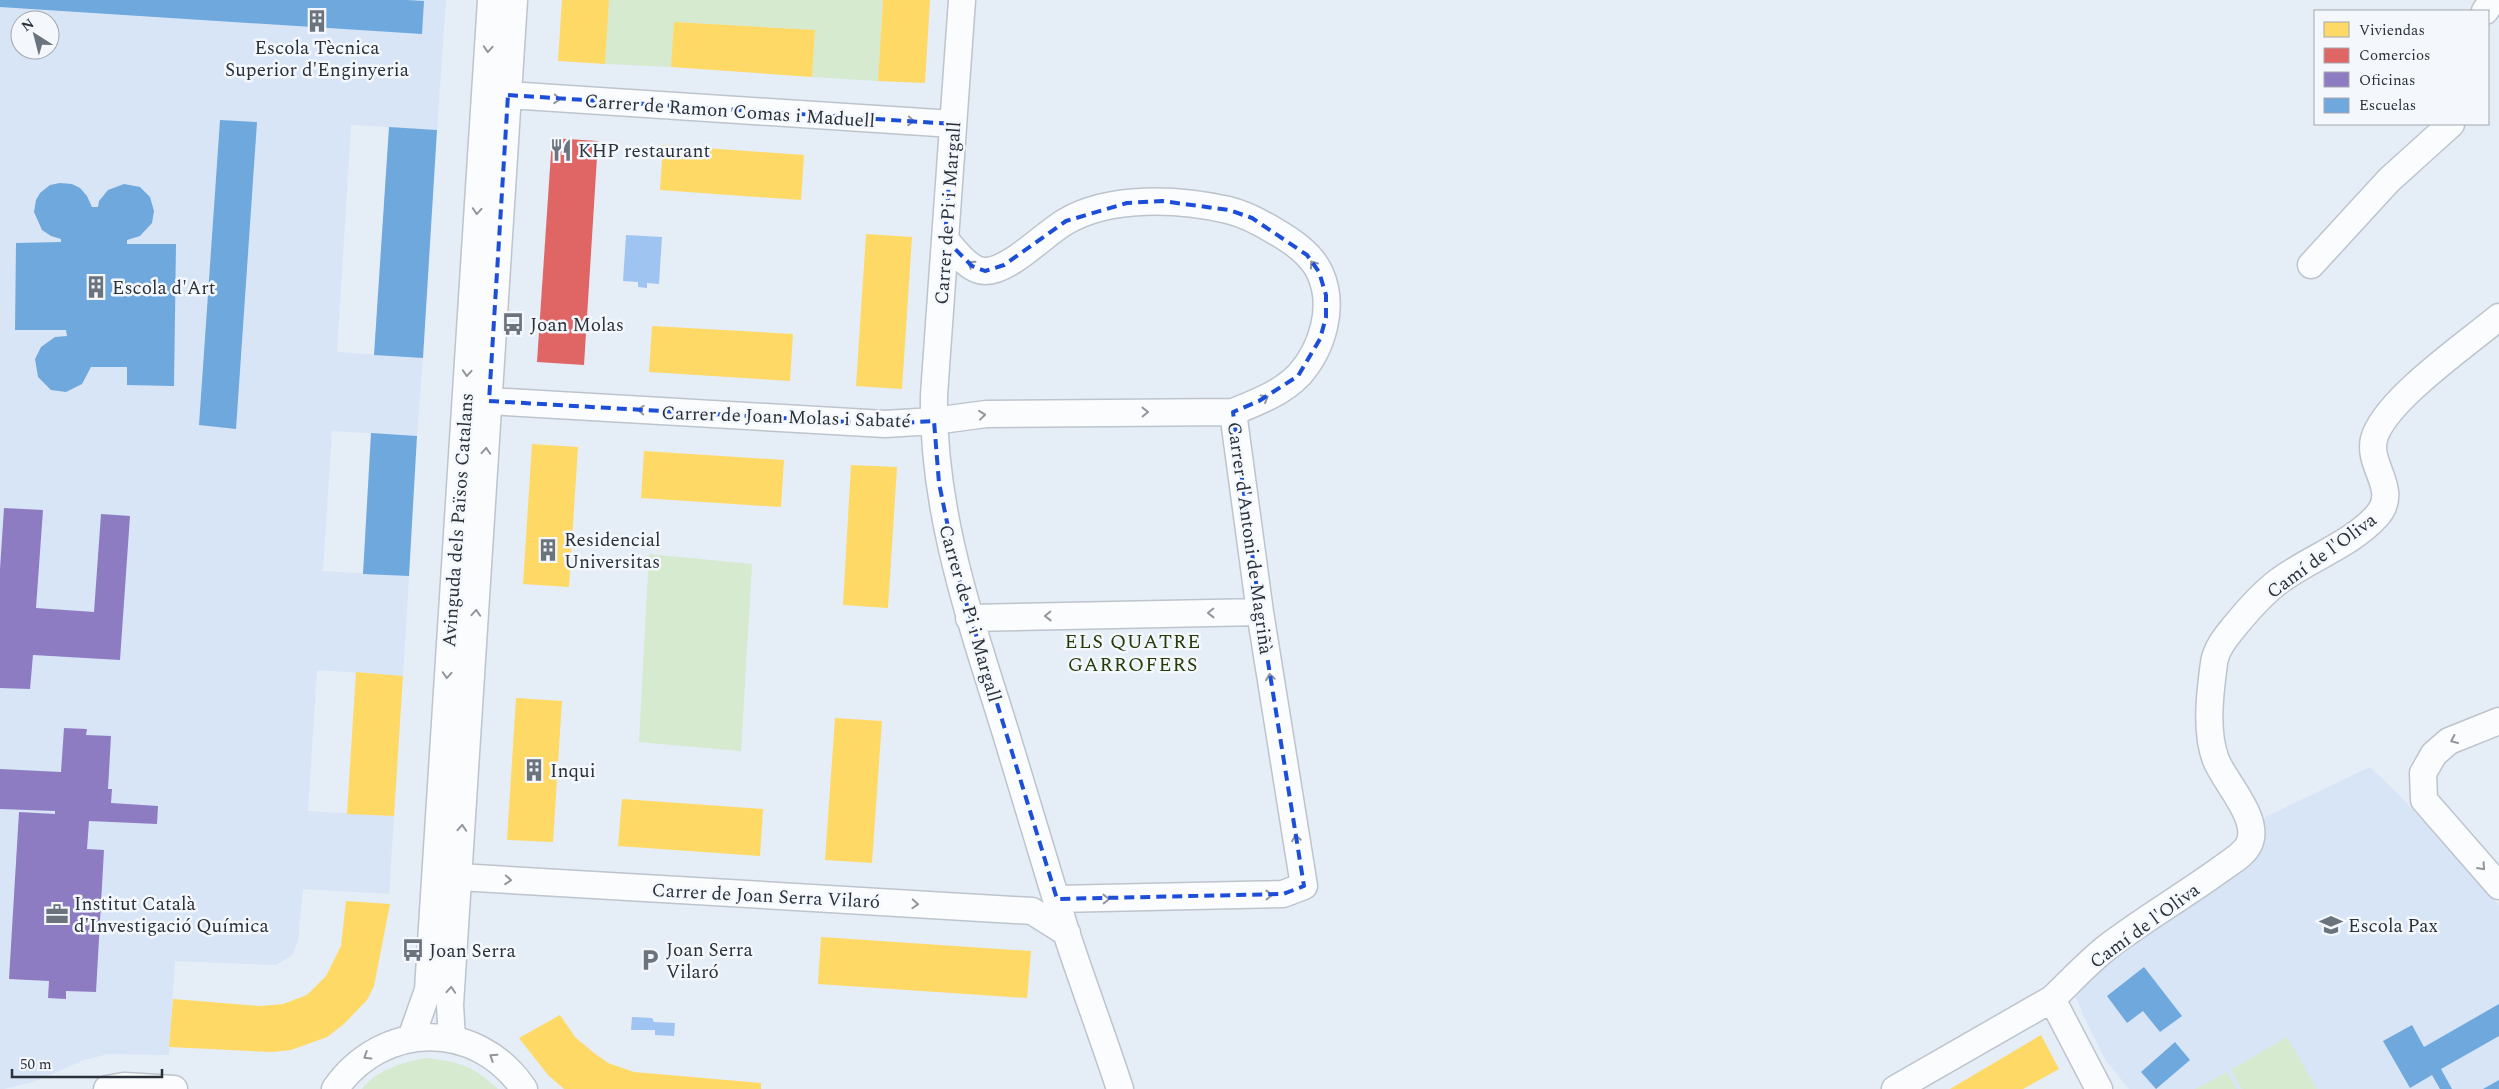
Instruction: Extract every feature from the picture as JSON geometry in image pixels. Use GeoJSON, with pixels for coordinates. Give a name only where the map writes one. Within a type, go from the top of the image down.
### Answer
{"type":"FeatureCollection","features":[{"type":"Feature","properties":{"kind":"street","name":"Avinguda dels Països Catalans"},"geometry":{"type":"LineString","coordinates":[[411,1038],[428,990],[491,0]]}},
{"type":"Feature","properties":{"kind":"street","name":"Avinguda dels Països Catalans"},"geometry":{"type":"LineString","coordinates":[[452,1039],[450,1005],[514,0]]}},
{"type":"Feature","properties":{"kind":"street","name":"Carrer de Pi i Margall"},"geometry":{"type":"LineString","coordinates":[[962,0],[934,421],[939,483],[946,528],[970,618],[1067,932],[1120,1089]]}},
{"type":"Feature","properties":{"kind":"street","name":"Carrer de Ramon Comas i Maduell"},"geometry":{"type":"LineString","coordinates":[[508,96],[953,124]]}},
{"type":"Feature","properties":{"kind":"street"},"geometry":{"type":"LineString","coordinates":[[2311,265],[2389,180],[2450,125]]}},
{"type":"Feature","properties":{"kind":"street","name":"Carrer d'Antoni de Magriñà"},"geometry":{"type":"LineString","coordinates":[[945,239],[972,266],[985,271],[1004,265],[1066,221],[1090,211],[1127,203],[1162,201],[1229,210],[1252,218],[1288,239],[1307,255],[1319,272],[1326,295],[1326,317],[1320,339],[1308,363],[1298,376],[1259,401],[1233,412],[1260,612],[1304,886],[1283,894],[1057,898]]}},
{"type":"Feature","properties":{"kind":"street","name":"Camí de l'Oliva"},"geometry":{"type":"LineString","coordinates":[[2052,999],[2108,946],[2240,856],[2249,845],[2251,834],[2249,820],[2216,760],[2210,732],[2214,661],[2220,645],[2242,617],[2278,581],[2355,534],[2376,516],[2383,506],[2386,492],[2384,481],[2372,455],[2374,438],[2382,418],[2399,400],[2499,317]]}},
{"type":"Feature","properties":{"kind":"street","name":"Carrer de Joan Molas i Sabaté"},"geometry":{"type":"LineString","coordinates":[[489,401],[885,424],[934,421],[986,414],[1233,412]]}},
{"type":"Feature","properties":{"kind":"street"},"geometry":{"type":"LineString","coordinates":[[970,618],[1260,612]]}},
{"type":"Feature","properties":{"kind":"street"},"geometry":{"type":"LineString","coordinates":[[2499,721],[2448,742],[2434,754],[2423,773],[2424,800],[2499,886]]}},
{"type":"Feature","properties":{"kind":"street","name":"Carrer de Joan Serra Vilaró"},"geometry":{"type":"LineString","coordinates":[[459,876],[1032,910],[1067,932]]}},
{"type":"Feature","properties":{"kind":"street"},"geometry":{"type":"LineString","coordinates":[[1895,1089],[2052,999],[2098,1089]]}},
{"type":"Feature","properties":{"kind":"street"},"geometry":{"type":"LineString","coordinates":[[334,1089],[345,1074],[364,1057],[386,1045],[411,1038],[452,1039],[475,1046],[497,1059],[515,1076],[524,1089]]}},
{"type":"Feature","properties":{"kind":"street"},"geometry":{"type":"LineString","coordinates":[[107,1089],[124,1086],[174,1089]]}},
{"type":"Feature","properties":{"kind":"highlighted area"},"geometry":{"type":"Polygon","coordinates":[[[508,95],[953,124],[945,239],[972,266],[985,271],[1004,265],[1066,221],[1127,203],[1162,201],[1229,210],[1252,218],[1307,255],[1319,272],[1326,295],[1326,317],[1320,339],[1298,376],[1259,401],[1233,412],[1260,612],[1304,886],[1283,894],[1057,899],[958,576],[939,483],[934,421],[885,424],[489,401],[508,95]]]}},
{"type":"Feature","properties":{"kind":"shaded area"},"geometry":{"type":"Polygon","coordinates":[[[0,0],[446,0],[437,130],[351,125],[337,352],[423,358],[417,436],[332,431],[323,571],[409,576],[403,676],[317,670],[308,811],[394,816],[389,894],[303,889],[298,942],[291,956],[276,965],[175,961],[169,1055],[108,1054],[84,1060],[33,1082],[0,1089],[0,0]]]}},
{"type":"Feature","properties":{"kind":"shaded area","name":"Escola Pax"},"geometry":{"type":"Polygon","coordinates":[[[2370,767],[2400,796],[2499,905],[2499,1089],[2129,1089],[2106,1061],[2084,1017],[2075,989],[2103,966],[2188,907],[2253,853],[2265,841],[2261,819],[2370,767]]]}},
{"type":"Feature","properties":{"kind":"green space"},"geometry":{"type":"Polygon","coordinates":[[[609,0],[883,0],[878,81],[812,77],[815,30],[675,22],[671,67],[605,64],[609,0]]]}},
{"type":"Feature","properties":{"kind":"green space"},"geometry":{"type":"Polygon","coordinates":[[[649,554],[752,564],[741,751],[639,742],[649,554]]]}},
{"type":"Feature","properties":{"kind":"green space"},"geometry":{"type":"Polygon","coordinates":[[[2287,1037],[2317,1089],[2242,1089],[2231,1070],[2287,1037]]]}},
{"type":"Feature","properties":{"kind":"green space"},"geometry":{"type":"Polygon","coordinates":[[[425,1058],[464,1066],[481,1075],[498,1089],[362,1089],[375,1076],[390,1068],[425,1058]]]}},
{"type":"Feature","properties":{"kind":"green space"},"geometry":{"type":"Polygon","coordinates":[[[2227,1072],[2237,1089],[2195,1089],[2227,1072]]]}},
{"type":"Feature","properties":{"kind":"water"},"geometry":{"type":"Polygon","coordinates":[[[626,235],[662,237],[659,284],[647,283],[647,288],[638,287],[638,282],[623,281],[626,235]]]}},
{"type":"Feature","properties":{"kind":"water"},"geometry":{"type":"Polygon","coordinates":[[[632,1017],[652,1018],[654,1022],[675,1023],[674,1036],[655,1035],[655,1030],[631,1030],[632,1017]]]}},
{"type":"Feature","properties":{"kind":"building: Viviendas"},"geometry":{"type":"Polygon","coordinates":[[[562,0],[609,0],[605,64],[558,61],[562,0]]]}},
{"type":"Feature","properties":{"kind":"building: Viviendas"},"geometry":{"type":"Polygon","coordinates":[[[883,0],[930,0],[925,83],[878,81],[883,0]]]}},
{"type":"Feature","properties":{"kind":"building: Viviendas"},"geometry":{"type":"Polygon","coordinates":[[[674,22],[815,30],[812,77],[671,67],[674,22]]]}},
{"type":"Feature","properties":{"kind":"building: Viviendas"},"geometry":{"type":"Polygon","coordinates":[[[663,145],[804,155],[801,200],[660,190],[663,145]]]}},
{"type":"Feature","properties":{"kind":"building: Viviendas"},"geometry":{"type":"Polygon","coordinates":[[[866,234],[912,237],[902,389],[856,386],[866,234]]]}},
{"type":"Feature","properties":{"kind":"building: Viviendas"},"geometry":{"type":"Polygon","coordinates":[[[652,326],[793,334],[790,381],[649,372],[652,326]]]}},
{"type":"Feature","properties":{"kind":"building: Viviendas","name":"Residencial Universitas"},"geometry":{"type":"Polygon","coordinates":[[[532,444],[578,447],[569,587],[523,584],[532,444]]]}},
{"type":"Feature","properties":{"kind":"building: Viviendas"},"geometry":{"type":"Polygon","coordinates":[[[644,451],[784,460],[781,507],[641,498],[644,451]]]}},
{"type":"Feature","properties":{"kind":"building: Viviendas"},"geometry":{"type":"Polygon","coordinates":[[[851,465],[897,467],[888,608],[843,605],[851,465]]]}},
{"type":"Feature","properties":{"kind":"building: Viviendas"},"geometry":{"type":"Polygon","coordinates":[[[356,672],[403,676],[394,816],[347,814],[356,672]]]}},
{"type":"Feature","properties":{"kind":"building: Viviendas","name":"Inqui"},"geometry":{"type":"Polygon","coordinates":[[[516,698],[562,701],[553,842],[507,840],[516,698]]]}},
{"type":"Feature","properties":{"kind":"building: Viviendas"},"geometry":{"type":"Polygon","coordinates":[[[835,718],[882,721],[872,863],[825,860],[835,718]]]}},
{"type":"Feature","properties":{"kind":"building: Viviendas"},"geometry":{"type":"Polygon","coordinates":[[[622,799],[763,809],[760,856],[618,846],[622,799]]]}},
{"type":"Feature","properties":{"kind":"building: Viviendas"},"geometry":{"type":"Polygon","coordinates":[[[346,901],[390,904],[374,986],[367,1000],[344,1024],[327,1037],[291,1050],[271,1052],[169,1047],[173,999],[260,1006],[283,1004],[307,995],[326,976],[341,946],[346,901]]]}},
{"type":"Feature","properties":{"kind":"building: Viviendas"},"geometry":{"type":"Polygon","coordinates":[[[821,937],[1031,951],[1027,998],[818,984],[821,937]]]}},
{"type":"Feature","properties":{"kind":"building: Viviendas"},"geometry":{"type":"Polygon","coordinates":[[[560,1015],[575,1037],[608,1063],[634,1072],[761,1083],[761,1089],[564,1089],[548,1075],[519,1038],[560,1015]]]}},
{"type":"Feature","properties":{"kind":"building: Viviendas"},"geometry":{"type":"Polygon","coordinates":[[[2041,1035],[2059,1069],[2023,1089],[1950,1089],[2041,1035]]]}},
{"type":"Feature","properties":{"kind":"building: Comercios"},"geometry":{"type":"Polygon","coordinates":[[[552,138],[598,141],[584,365],[537,362],[552,138]]]}},
{"type":"Feature","properties":{"kind":"building: Oficinas"},"geometry":{"type":"Polygon","coordinates":[[[4,508],[43,510],[36,608],[94,612],[101,514],[130,516],[120,660],[33,655],[30,689],[0,688],[0,569],[4,508]]]}},
{"type":"Feature","properties":{"kind":"building: Oficinas","name":"Institut Català d'Investigació Química"},"geometry":{"type":"Polygon","coordinates":[[[64,728],[87,729],[86,735],[111,736],[108,789],[112,789],[111,803],[158,806],[157,824],[89,821],[87,849],[104,850],[96,992],[66,991],[66,999],[48,998],[49,981],[9,979],[19,812],[55,814],[55,811],[0,809],[0,769],[61,772],[64,728]]]}},
{"type":"Feature","properties":{"kind":"building: Escuelas","name":"Escola Tècnica Superior d'Enginyeria"},"geometry":{"type":"Polygon","coordinates":[[[0,0],[424,1],[422,34],[0,7],[0,0]]]}},
{"type":"Feature","properties":{"kind":"building: Escuelas"},"geometry":{"type":"Polygon","coordinates":[[[220,120],[257,122],[236,429],[199,425],[220,120]]]}},
{"type":"Feature","properties":{"kind":"building: Escuelas"},"geometry":{"type":"Polygon","coordinates":[[[389,127],[437,130],[423,358],[374,355],[389,127]]]}},
{"type":"Feature","properties":{"kind":"building: Escuelas","name":"Escola d'Art"},"geometry":{"type":"Polygon","coordinates":[[[60,183],[72,184],[80,188],[87,196],[92,207],[98,207],[99,201],[108,190],[124,184],[140,187],[150,197],[154,211],[152,223],[140,236],[127,240],[127,244],[176,244],[174,386],[127,385],[127,367],[91,367],[82,384],[66,392],[51,390],[38,377],[35,359],[41,347],[55,337],[67,336],[66,330],[15,330],[16,243],[61,242],[61,239],[51,236],[42,230],[34,212],[36,200],[40,193],[50,185],[60,183]]]}},
{"type":"Feature","properties":{"kind":"building: Escuelas"},"geometry":{"type":"Polygon","coordinates":[[[371,433],[417,436],[409,576],[363,574],[371,433]]]}},
{"type":"Feature","properties":{"kind":"building: Escuelas"},"geometry":{"type":"Polygon","coordinates":[[[2144,967],[2182,1016],[2160,1032],[2143,1011],[2127,1023],[2107,996],[2144,967]]]}},
{"type":"Feature","properties":{"kind":"building: Escuelas"},"geometry":{"type":"Polygon","coordinates":[[[2499,1004],[2499,1036],[2441,1069],[2452,1089],[2440,1089],[2432,1075],[2410,1088],[2383,1041],[2412,1025],[2424,1047],[2499,1004]]]}},
{"type":"Feature","properties":{"kind":"building: Escuelas"},"geometry":{"type":"Polygon","coordinates":[[[2175,1042],[2190,1060],[2156,1089],[2141,1072],[2175,1042]]]}},
{"type":"Feature","properties":{"kind":"building: Escuelas"},"geometry":{"type":"Polygon","coordinates":[[[2499,1080],[2499,1089],[2483,1089],[2499,1080]]]}},
{"type":"Feature","properties":{"kind":"place","name":"Escola Tècnica Superior d'Enginyeria"},"geometry":{"type":"Point","coordinates":[317,21]}},
{"type":"Feature","properties":{"kind":"place","name":"KHP restaurant"},"geometry":{"type":"Point","coordinates":[561,150]}},
{"type":"Feature","properties":{"kind":"place","name":"Escola d'Art"},"geometry":{"type":"Point","coordinates":[96,287]}},
{"type":"Feature","properties":{"kind":"place","name":"Joan Molas"},"geometry":{"type":"Point","coordinates":[513,324]}},
{"type":"Feature","properties":{"kind":"place","name":"Residencial Universitas"},"geometry":{"type":"Point","coordinates":[548,550]}},
{"type":"Feature","properties":{"kind":"place","name":"Inqui"},"geometry":{"type":"Point","coordinates":[534,770]}},
{"type":"Feature","properties":{"kind":"place","name":"Institut Català d'Investigació Química"},"geometry":{"type":"Point","coordinates":[57,914]}},
{"type":"Feature","properties":{"kind":"place","name":"Escola Pax"},"geometry":{"type":"Point","coordinates":[2331,925]}},
{"type":"Feature","properties":{"kind":"place","name":"Joan Serra"},"geometry":{"type":"Point","coordinates":[413,950]}},
{"type":"Feature","properties":{"kind":"place","name":"Joan Serra Vilaró"},"geometry":{"type":"Point","coordinates":[650,960]}},
{"type":"Feature","properties":{"kind":"district","name":"ELS QUATRE GARROFERS"},"geometry":{"type":"Point","coordinates":[1133,652]}}]}
